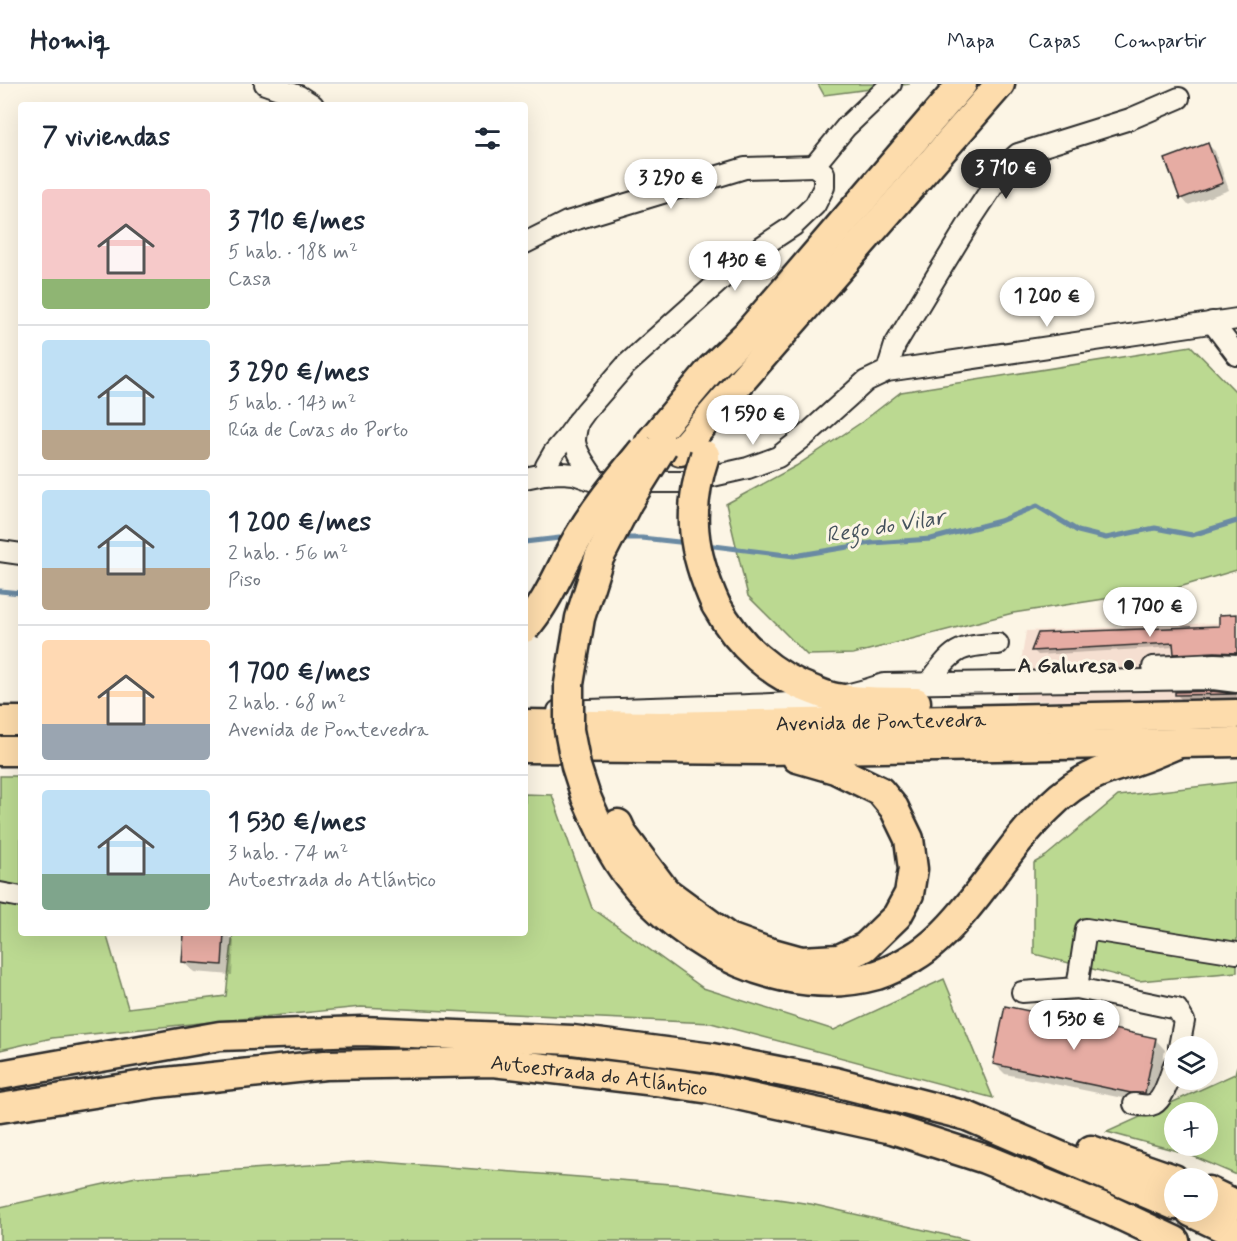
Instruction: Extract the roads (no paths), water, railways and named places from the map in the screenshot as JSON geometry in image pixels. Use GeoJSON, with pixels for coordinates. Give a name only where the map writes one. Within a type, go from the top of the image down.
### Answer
{"type":"FeatureCollection","features":[{"type":"Feature","properties":{"kind":"highway"},"geometry":{"type":"LineString","coordinates":[[962,84],[747,334],[700,382],[675,449],[616,558],[592,634],[586,687],[587,729],[595,794],[606,840],[629,877],[655,906],[682,929],[717,952],[760,971],[793,979],[844,981],[879,974],[915,957],[945,933],[1036,820],[1051,804],[1075,785],[1095,774],[1179,743]]}},
{"type":"Feature","properties":{"kind":"highway"},"geometry":{"type":"LineString","coordinates":[[528,624],[551,588],[578,537],[605,496],[675,449],[758,364],[999,87]]}},
{"type":"Feature","properties":{"kind":"highway"},"geometry":{"type":"LineString","coordinates":[[675,449],[698,477],[694,503],[694,526],[697,555],[705,582],[726,622],[751,653],[798,686],[835,698],[854,701],[978,704],[997,718]]}},
{"type":"Feature","properties":{"kind":"highway","name":"Avenida de Pontevedra"},"geometry":{"type":"LineString","coordinates":[[528,724],[661,726],[1237,714]]}},
{"type":"Feature","properties":{"kind":"highway"},"geometry":{"type":"LineString","coordinates":[[0,721],[18,721]]}},
{"type":"Feature","properties":{"kind":"highway","name":"Avenida de Pontevedra"},"geometry":{"type":"LineString","coordinates":[[528,748],[766,750],[1237,742]]}},
{"type":"Feature","properties":{"kind":"highway"},"geometry":{"type":"LineString","coordinates":[[595,794],[613,814],[623,835],[665,891],[729,938],[801,961],[839,959],[865,947],[897,916],[909,894],[913,869],[909,839],[894,808],[880,791],[835,769],[766,750]]}},
{"type":"Feature","properties":{"kind":"highway"},"geometry":{"type":"LineString","coordinates":[[0,751],[18,751]]}},
{"type":"Feature","properties":{"kind":"highway","name":"Autoestrada do Atlántico"},"geometry":{"type":"LineString","coordinates":[[0,1075],[220,1036],[362,1031],[573,1040],[712,1058],[835,1082],[967,1116],[1164,1201]]}},
{"type":"Feature","properties":{"kind":"highway","name":"Autoestrada do Atlántico"},"geometry":{"type":"LineString","coordinates":[[0,1108],[157,1083],[325,1065],[493,1062],[710,1089],[892,1128],[985,1159],[1105,1208],[1175,1241]]}},
{"type":"Feature","properties":{"kind":"highway"},"geometry":{"type":"LineString","coordinates":[[967,1116],[1053,1137],[1164,1176]]}},
{"type":"Feature","properties":{"kind":"highway"},"geometry":{"type":"LineString","coordinates":[[1218,1196],[1237,1205]]}},
{"type":"Feature","properties":{"kind":"highway"},"geometry":{"type":"LineString","coordinates":[[1212,1222],[1237,1234]]}},
{"type":"Feature","properties":{"kind":"street"},"geometry":{"type":"LineString","coordinates":[[265,84],[299,96],[308,102]]}},
{"type":"Feature","properties":{"kind":"street"},"geometry":{"type":"LineString","coordinates":[[814,166],[846,127],[891,84]]}},
{"type":"Feature","properties":{"kind":"street"},"geometry":{"type":"LineString","coordinates":[[887,371],[895,345],[1009,162],[1018,154],[1130,119],[1179,98]]}},
{"type":"Feature","properties":{"kind":"street"},"geometry":{"type":"LineString","coordinates":[[528,242],[567,222],[745,168],[814,166],[824,172],[824,187],[815,205],[793,226],[733,268],[626,365],[554,452],[544,474]]}},
{"type":"Feature","properties":{"kind":"street"},"geometry":{"type":"LineString","coordinates":[[528,477],[544,474],[574,474],[597,482],[686,482],[748,468],[778,457],[866,381],[887,371],[1237,319]]}},
{"type":"Feature","properties":{"kind":"street"},"geometry":{"type":"LineString","coordinates":[[1212,322],[1237,355]]}},
{"type":"Feature","properties":{"kind":"street"},"geometry":{"type":"LineString","coordinates":[[578,421],[576,446],[597,482]]}},
{"type":"Feature","properties":{"kind":"street"},"geometry":{"type":"LineString","coordinates":[[0,551],[18,554]]}},
{"type":"Feature","properties":{"kind":"street"},"geometry":{"type":"LineString","coordinates":[[929,683],[952,655],[962,648],[998,644]]}},
{"type":"Feature","properties":{"kind":"street"},"geometry":{"type":"LineString","coordinates":[[1102,681],[1149,667],[1237,665]]}},
{"type":"Feature","properties":{"kind":"street"},"geometry":{"type":"LineString","coordinates":[[528,711],[787,704],[835,698],[884,684],[1213,679],[1237,682]]}},
{"type":"Feature","properties":{"kind":"street"},"geometry":{"type":"LineString","coordinates":[[0,893],[18,896]]}},
{"type":"Feature","properties":{"kind":"street"},"geometry":{"type":"LineString","coordinates":[[1077,988],[1086,928],[1237,953]]}},
{"type":"Feature","properties":{"kind":"street"},"geometry":{"type":"LineString","coordinates":[[1022,992],[1077,988],[1177,1009],[1184,1021],[1181,1036]]}},
{"type":"Feature","properties":{"kind":"street"},"geometry":{"type":"LineString","coordinates":[[1134,1104],[1147,1106],[1155,1104],[1164,1090]]}},
{"type":"Feature","properties":{"kind":"waterway","name":"Rego do Vilar"},"geometry":{"type":"LineString","coordinates":[[706,545],[794,556],[872,543],[931,539],[1000,521],[1037,506],[1078,531],[1106,538],[1155,528],[1192,535],[1237,521]]}},
{"type":"Feature","properties":{"kind":"waterway","name":"Rego do Vilar"},"geometry":{"type":"LineString","coordinates":[[528,542],[568,537]]}},
{"type":"Feature","properties":{"kind":"waterway","name":"Rego do Vilar"},"geometry":{"type":"LineString","coordinates":[[619,538],[688,543]]}},
{"type":"Feature","properties":{"kind":"waterway","name":"Rego do Vilar"},"geometry":{"type":"LineString","coordinates":[[0,591],[18,593]]}},
{"type":"Feature","properties":{"kind":"place","name":"A Galuresa"},"geometry":{"type":"Point","coordinates":[1129,665]}}]}
